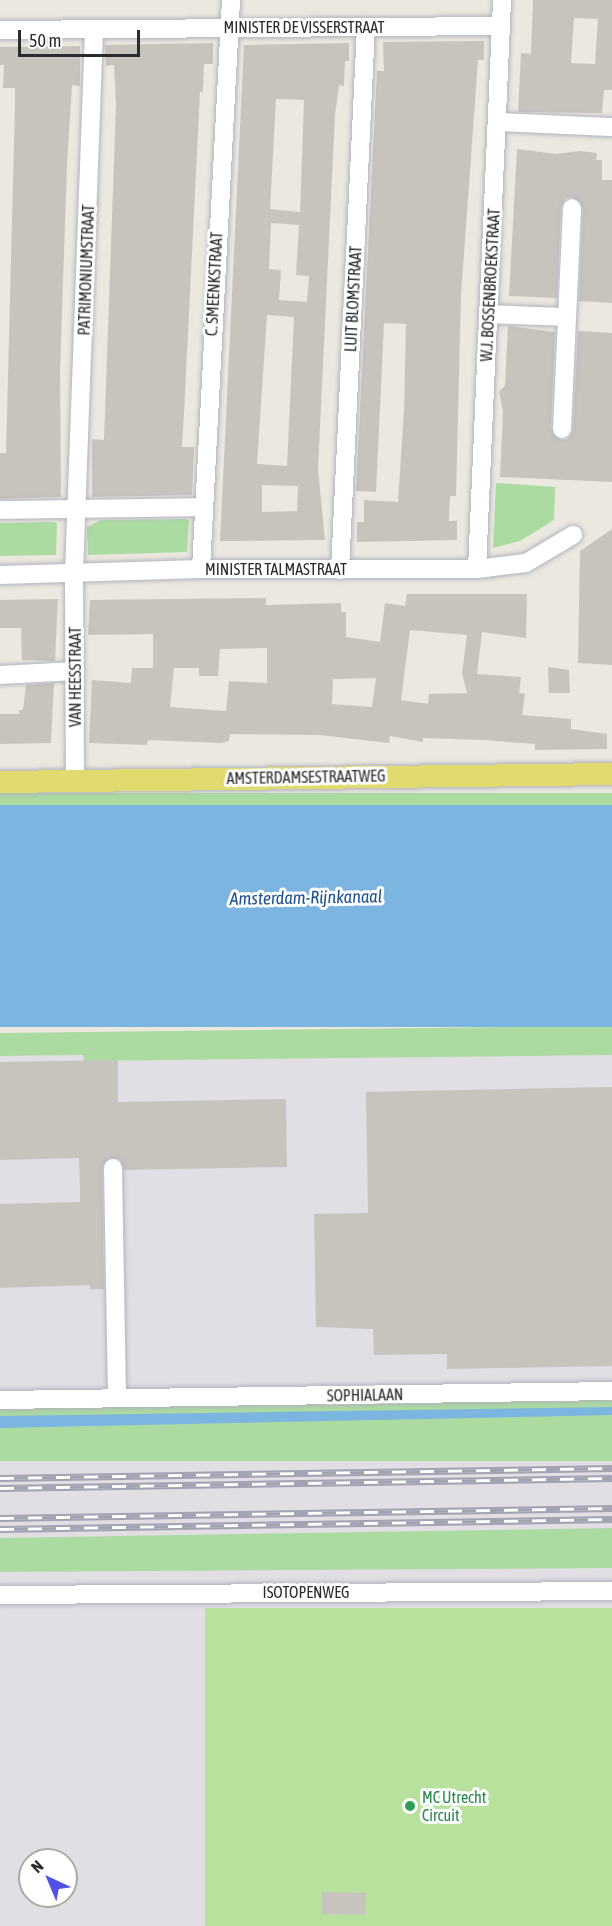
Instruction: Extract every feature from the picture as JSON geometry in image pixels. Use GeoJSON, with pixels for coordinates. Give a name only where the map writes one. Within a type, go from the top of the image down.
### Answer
{"type":"FeatureCollection","features":[{"type":"Feature","properties":{"kind":"main road","name":"AMSTERDAMSESTRAATWEG"},"geometry":{"type":"LineString","coordinates":[[0,782],[612,774]]}},
{"type":"Feature","properties":{"kind":"street","name":"C. SMEENKSTRAAT"},"geometry":{"type":"LineString","coordinates":[[201,568],[231,0]]}},
{"type":"Feature","properties":{"kind":"street","name":"W.J. BOSSENBROEKSTRAAT"},"geometry":{"type":"LineString","coordinates":[[477,569],[502,0]]}},
{"type":"Feature","properties":{"kind":"street","name":"MINISTER DE VISSERSTRAAT"},"geometry":{"type":"LineString","coordinates":[[0,30],[501,26]]}},
{"type":"Feature","properties":{"kind":"street","name":"LUIT BLOMSTRAAT"},"geometry":{"type":"LineString","coordinates":[[340,570],[366,27]]}},
{"type":"Feature","properties":{"kind":"street","name":"PATRIMONIUMSTRAAT"},"geometry":{"type":"LineString","coordinates":[[78,510],[94,29]]}},
{"type":"Feature","properties":{"kind":"street"},"geometry":{"type":"LineString","coordinates":[[497,122],[612,127]]}},
{"type":"Feature","properties":{"kind":"street"},"geometry":{"type":"LineString","coordinates":[[562,429],[572,208]]}},
{"type":"Feature","properties":{"kind":"street"},"geometry":{"type":"LineString","coordinates":[[488,314],[567,317]]}},
{"type":"Feature","properties":{"kind":"street"},"geometry":{"type":"LineString","coordinates":[[0,510],[203,507]]}},
{"type":"Feature","properties":{"kind":"street"},"geometry":{"type":"LineString","coordinates":[[74,573],[78,510]]}},
{"type":"Feature","properties":{"kind":"street","name":"MINISTER TALMASTRAAT"},"geometry":{"type":"LineString","coordinates":[[0,575],[201,568],[477,569],[526,563],[573,535]]}},
{"type":"Feature","properties":{"kind":"street","name":"VAN HEESSTRAAT"},"geometry":{"type":"LineString","coordinates":[[74,573],[75,781]]}},
{"type":"Feature","properties":{"kind":"street"},"geometry":{"type":"LineString","coordinates":[[0,675],[75,671]]}},
{"type":"Feature","properties":{"kind":"street"},"geometry":{"type":"LineString","coordinates":[[113,1168],[117,1398]]}},
{"type":"Feature","properties":{"kind":"street","name":"SOPHIALAAN"},"geometry":{"type":"LineString","coordinates":[[0,1400],[612,1391]]}},
{"type":"Feature","properties":{"kind":"street","name":"ISOTOPENWEG"},"geometry":{"type":"LineString","coordinates":[[0,1595],[612,1591]]}},
{"type":"Feature","properties":{"kind":"shaded area"},"geometry":{"type":"Polygon","coordinates":[[[84,1055],[84,1061],[612,1055],[612,1926],[0,1926],[0,1056],[84,1055]]]}},
{"type":"Feature","properties":{"kind":"green space"},"geometry":{"type":"Polygon","coordinates":[[[496,483],[555,487],[554,520],[520,541],[493,548],[496,483]]]}},
{"type":"Feature","properties":{"kind":"green space"},"geometry":{"type":"Polygon","coordinates":[[[101,520],[189,520],[187,552],[88,555],[87,527],[101,520]]]}},
{"type":"Feature","properties":{"kind":"green space"},"geometry":{"type":"Polygon","coordinates":[[[54,522],[57,524],[56,555],[0,556],[0,523],[54,522]]]}},
{"type":"Feature","properties":{"kind":"green space"},"geometry":{"type":"Polygon","coordinates":[[[0,793],[612,793],[612,805],[0,805],[0,793]]]}},
{"type":"Feature","properties":{"kind":"green space"},"geometry":{"type":"Polygon","coordinates":[[[612,1027],[612,1055],[84,1061],[83,1055],[0,1056],[0,1033],[612,1027]]]}},
{"type":"Feature","properties":{"kind":"green space"},"geometry":{"type":"Polygon","coordinates":[[[0,1399],[612,1399],[612,1461],[0,1461],[0,1399]]]}},
{"type":"Feature","properties":{"kind":"green space"},"geometry":{"type":"Polygon","coordinates":[[[612,1528],[612,1568],[0,1572],[0,1538],[612,1528]]]}},
{"type":"Feature","properties":{"kind":"green space","name":"MC Utrecht Circuit"},"geometry":{"type":"Polygon","coordinates":[[[205,1608],[612,1608],[612,1926],[205,1926],[205,1608]]]}},
{"type":"Feature","properties":{"kind":"water","name":"Amsterdam-Rijnkanaal"},"geometry":{"type":"Polygon","coordinates":[[[0,805],[612,805],[612,1027],[0,1027],[0,805]]]}},
{"type":"Feature","properties":{"kind":"water"},"geometry":{"type":"Polygon","coordinates":[[[612,1407],[612,1415],[0,1428],[0,1416],[612,1407]]]}},
{"type":"Feature","properties":{"kind":"building"},"geometry":{"type":"Polygon","coordinates":[[[533,0],[612,0],[612,90],[604,90],[602,113],[518,112],[521,53],[531,54],[533,0]],[[574,18],[571,63],[595,64],[598,19],[574,18]]]}},
{"type":"Feature","properties":{"kind":"building"},"geometry":{"type":"Polygon","coordinates":[[[484,41],[484,60],[478,60],[461,295],[456,496],[450,496],[449,521],[457,521],[457,540],[357,542],[357,522],[364,522],[364,500],[398,502],[404,411],[406,324],[384,323],[376,492],[356,491],[377,71],[384,71],[383,42],[484,41]]]}},
{"type":"Feature","properties":{"kind":"building"},"geometry":{"type":"Polygon","coordinates":[[[213,43],[213,64],[204,64],[203,92],[200,92],[182,447],[194,447],[192,495],[92,497],[92,439],[104,440],[116,105],[114,65],[106,66],[105,45],[213,43]]]}},
{"type":"Feature","properties":{"kind":"building"},"geometry":{"type":"Polygon","coordinates":[[[349,43],[349,61],[345,61],[344,86],[339,85],[335,115],[318,469],[325,540],[220,541],[244,45],[349,43]],[[276,99],[270,209],[300,212],[304,100],[276,99]],[[271,223],[269,269],[281,270],[279,300],[307,302],[309,276],[296,275],[299,225],[271,223]],[[267,315],[257,464],[287,466],[294,317],[267,315]],[[262,485],[262,512],[297,511],[298,486],[262,485]]]}},
{"type":"Feature","properties":{"kind":"building"},"geometry":{"type":"Polygon","coordinates":[[[80,46],[80,86],[72,85],[67,164],[60,372],[61,497],[0,499],[0,453],[6,453],[15,88],[3,88],[4,65],[0,65],[0,47],[80,46]]]}},
{"type":"Feature","properties":{"kind":"building"},"geometry":{"type":"Polygon","coordinates":[[[517,149],[556,154],[581,151],[597,153],[596,160],[602,160],[602,180],[612,180],[612,303],[579,301],[583,209],[573,197],[566,198],[561,207],[557,298],[509,296],[517,149]]]}},
{"type":"Feature","properties":{"kind":"building"},"geometry":{"type":"Polygon","coordinates":[[[508,326],[555,332],[551,428],[561,440],[568,439],[573,430],[578,331],[612,333],[612,482],[500,477],[503,411],[499,391],[505,386],[508,326]]]}},
{"type":"Feature","properties":{"kind":"building"},"geometry":{"type":"Polygon","coordinates":[[[612,529],[612,665],[578,663],[580,551],[612,529]]]}},
{"type":"Feature","properties":{"kind":"building"},"geometry":{"type":"Polygon","coordinates":[[[407,594],[527,594],[526,638],[482,632],[477,674],[521,677],[519,693],[525,694],[522,715],[571,719],[571,729],[607,734],[607,749],[535,750],[535,744],[423,738],[423,742],[390,736],[389,743],[320,735],[230,734],[229,741],[221,743],[148,740],[147,745],[89,743],[92,680],[131,683],[132,668],[153,668],[153,634],[88,635],[90,600],[266,598],[266,605],[341,603],[341,612],[346,612],[346,637],[380,642],[385,603],[405,606],[407,594]],[[410,630],[401,700],[428,704],[429,694],[467,693],[462,673],[467,635],[410,630]],[[267,648],[220,649],[218,676],[199,676],[199,668],[174,668],[170,707],[226,711],[229,681],[267,683],[267,648]],[[376,678],[333,679],[332,704],[372,707],[376,678]]]}},
{"type":"Feature","properties":{"kind":"building"},"geometry":{"type":"Polygon","coordinates":[[[58,599],[55,661],[22,660],[21,628],[0,628],[0,600],[58,599]]]}},
{"type":"Feature","properties":{"kind":"building"},"geometry":{"type":"Polygon","coordinates":[[[548,667],[569,670],[570,693],[549,693],[548,667]]]}},
{"type":"Feature","properties":{"kind":"building"},"geometry":{"type":"Polygon","coordinates":[[[54,683],[51,743],[0,744],[0,714],[20,714],[19,710],[23,710],[26,685],[54,683]]]}},
{"type":"Feature","properties":{"kind":"building"},"geometry":{"type":"Polygon","coordinates":[[[118,1060],[118,1102],[286,1099],[287,1167],[124,1170],[119,1159],[108,1158],[102,1168],[104,1289],[90,1289],[90,1285],[0,1288],[0,1204],[80,1202],[80,1188],[79,1158],[0,1160],[0,1062],[118,1060]]]}},
{"type":"Feature","properties":{"kind":"building"},"geometry":{"type":"Polygon","coordinates":[[[612,1087],[612,1366],[447,1369],[447,1354],[374,1355],[373,1329],[316,1327],[314,1214],[368,1213],[366,1092],[612,1087]]]}},
{"type":"Feature","properties":{"kind":"building"},"geometry":{"type":"Polygon","coordinates":[[[322,1892],[366,1893],[366,1915],[322,1914],[322,1892]]]}},
{"type":"Feature","properties":{"kind":"railway"},"geometry":{"type":"LineString","coordinates":[[0,1478],[612,1468]]}},
{"type":"Feature","properties":{"kind":"railway"},"geometry":{"type":"LineString","coordinates":[[0,1488],[612,1478]]}},
{"type":"Feature","properties":{"kind":"railway"},"geometry":{"type":"LineString","coordinates":[[0,1518],[612,1508]]}},
{"type":"Feature","properties":{"kind":"railway"},"geometry":{"type":"LineString","coordinates":[[0,1529],[612,1519]]}},
{"type":"Feature","properties":{"kind":"place","name":"MC Utrecht Circuit"},"geometry":{"type":"Point","coordinates":[410,1806]}}]}
